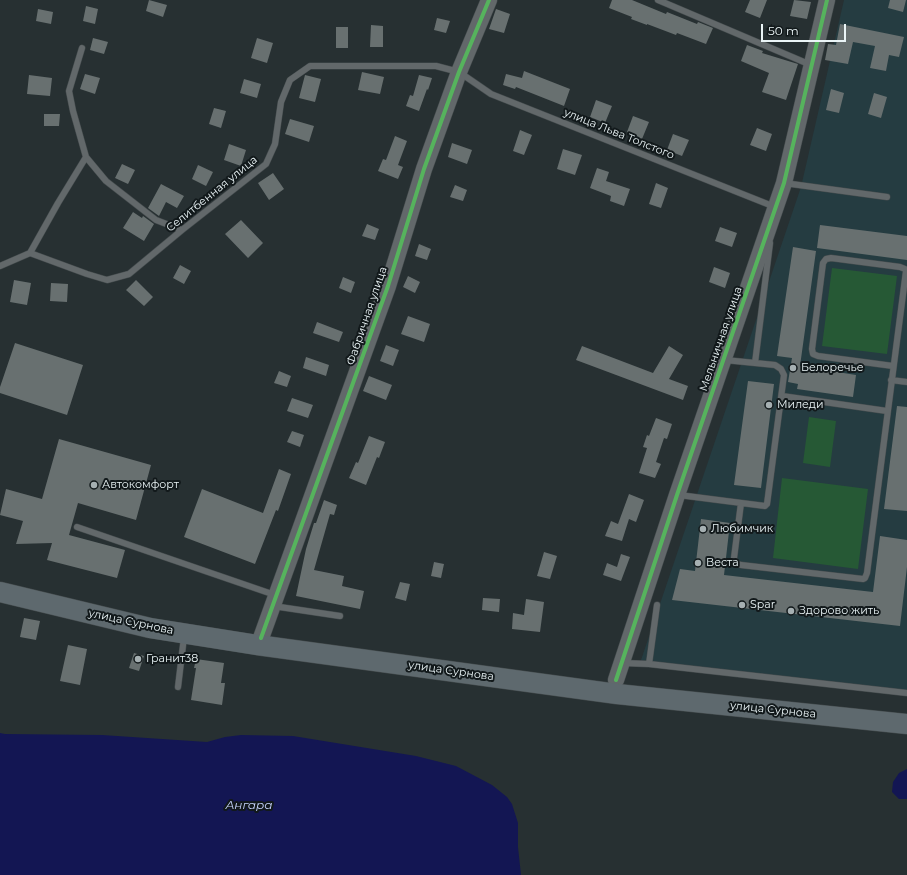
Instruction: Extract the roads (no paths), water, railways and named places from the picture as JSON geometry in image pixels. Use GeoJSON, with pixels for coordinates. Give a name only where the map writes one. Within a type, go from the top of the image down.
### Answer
{"type":"FeatureCollection","features":[{"type":"Feature","properties":{"kind":"main road","name":"улица Сурнова"},"geometry":{"type":"LineString","coordinates":[[0,583],[87,604],[261,638],[619,672],[907,710]]}},
{"type":"Feature","properties":{"kind":"main road","name":"улица Сурнова"},"geometry":{"type":"LineString","coordinates":[[0,592],[150,628],[257,646],[617,694],[907,724]]}},
{"type":"Feature","properties":{"kind":"street","name":"Фабричная улица"},"geometry":{"type":"LineString","coordinates":[[261,638],[388,286],[424,169],[459,72],[489,0]]}},
{"type":"Feature","properties":{"kind":"street","name":"Мельничная улица"},"geometry":{"type":"LineString","coordinates":[[619,672],[677,495],[784,183],[827,0]]}},
{"type":"Feature","properties":{"kind":"lane"},"geometry":{"type":"LineString","coordinates":[[658,0],[812,65]]}},
{"type":"Feature","properties":{"kind":"lane"},"geometry":{"type":"LineString","coordinates":[[82,48],[69,91],[86,157],[106,181],[156,220],[182,230]]}},
{"type":"Feature","properties":{"kind":"lane","name":"Селитбенная улица"},"geometry":{"type":"LineString","coordinates":[[30,253],[107,280],[129,274],[266,164],[275,144],[280,102],[290,80],[310,66],[436,66],[459,72]]}},
{"type":"Feature","properties":{"kind":"lane","name":"улица Льва Толстого"},"geometry":{"type":"LineString","coordinates":[[459,72],[490,94],[775,211]]}},
{"type":"Feature","properties":{"kind":"lane"},"geometry":{"type":"LineString","coordinates":[[0,266],[30,253],[86,157]]}},
{"type":"Feature","properties":{"kind":"lane"},"geometry":{"type":"LineString","coordinates":[[784,183],[887,197]]}},
{"type":"Feature","properties":{"kind":"lane"},"geometry":{"type":"LineString","coordinates":[[755,363],[775,211]]}},
{"type":"Feature","properties":{"kind":"lane"},"geometry":{"type":"LineString","coordinates":[[741,503],[734,558],[735,563],[741,565],[863,579],[865,578],[867,573],[906,274],[905,269],[900,267],[831,258],[826,259],[822,271],[812,349],[813,354],[818,356],[893,366]]}},
{"type":"Feature","properties":{"kind":"lane"},"geometry":{"type":"LineString","coordinates":[[677,495],[765,506],[767,504],[785,378],[781,369],[775,365],[724,360]]}},
{"type":"Feature","properties":{"kind":"lane"},"geometry":{"type":"LineString","coordinates":[[891,380],[907,382]]}},
{"type":"Feature","properties":{"kind":"lane"},"geometry":{"type":"LineString","coordinates":[[782,396],[888,411]]}},
{"type":"Feature","properties":{"kind":"lane"},"geometry":{"type":"LineString","coordinates":[[77,527],[275,600],[340,616]]}},
{"type":"Feature","properties":{"kind":"lane"},"geometry":{"type":"LineString","coordinates":[[649,664],[657,605]]}},
{"type":"Feature","properties":{"kind":"lane"},"geometry":{"type":"LineString","coordinates":[[178,687],[185,633]]}},
{"type":"Feature","properties":{"kind":"lane"},"geometry":{"type":"LineString","coordinates":[[619,672],[649,664],[907,692]]}},
{"type":"Feature","properties":{"kind":"water","name":"Ангара"},"geometry":{"type":"Polygon","coordinates":[[[0,733],[102,735],[207,742],[225,737],[241,735],[293,736],[416,756],[456,766],[492,785],[507,797],[512,804],[518,823],[518,847],[521,875],[0,875],[0,733]]]}},
{"type":"Feature","properties":{"kind":"water"},"geometry":{"type":"Polygon","coordinates":[[[907,769],[907,799],[899,799],[892,792],[893,782],[899,773],[907,769]]]}},
{"type":"Feature","properties":{"kind":"place","name":"Белоречье"},"geometry":{"type":"Point","coordinates":[793,368]}},
{"type":"Feature","properties":{"kind":"place","name":"Миледи"},"geometry":{"type":"Point","coordinates":[769,405]}},
{"type":"Feature","properties":{"kind":"place","name":"Автокомфорт"},"geometry":{"type":"Point","coordinates":[94,485]}},
{"type":"Feature","properties":{"kind":"place","name":"Любимчик"},"geometry":{"type":"Point","coordinates":[703,529]}},
{"type":"Feature","properties":{"kind":"place","name":"Веста"},"geometry":{"type":"Point","coordinates":[698,563]}},
{"type":"Feature","properties":{"kind":"place","name":"Spar"},"geometry":{"type":"Point","coordinates":[742,605]}},
{"type":"Feature","properties":{"kind":"place","name":"Здорово жить"},"geometry":{"type":"Point","coordinates":[791,611]}},
{"type":"Feature","properties":{"kind":"place","name":"Гранит38"},"geometry":{"type":"Point","coordinates":[138,659]}}]}
